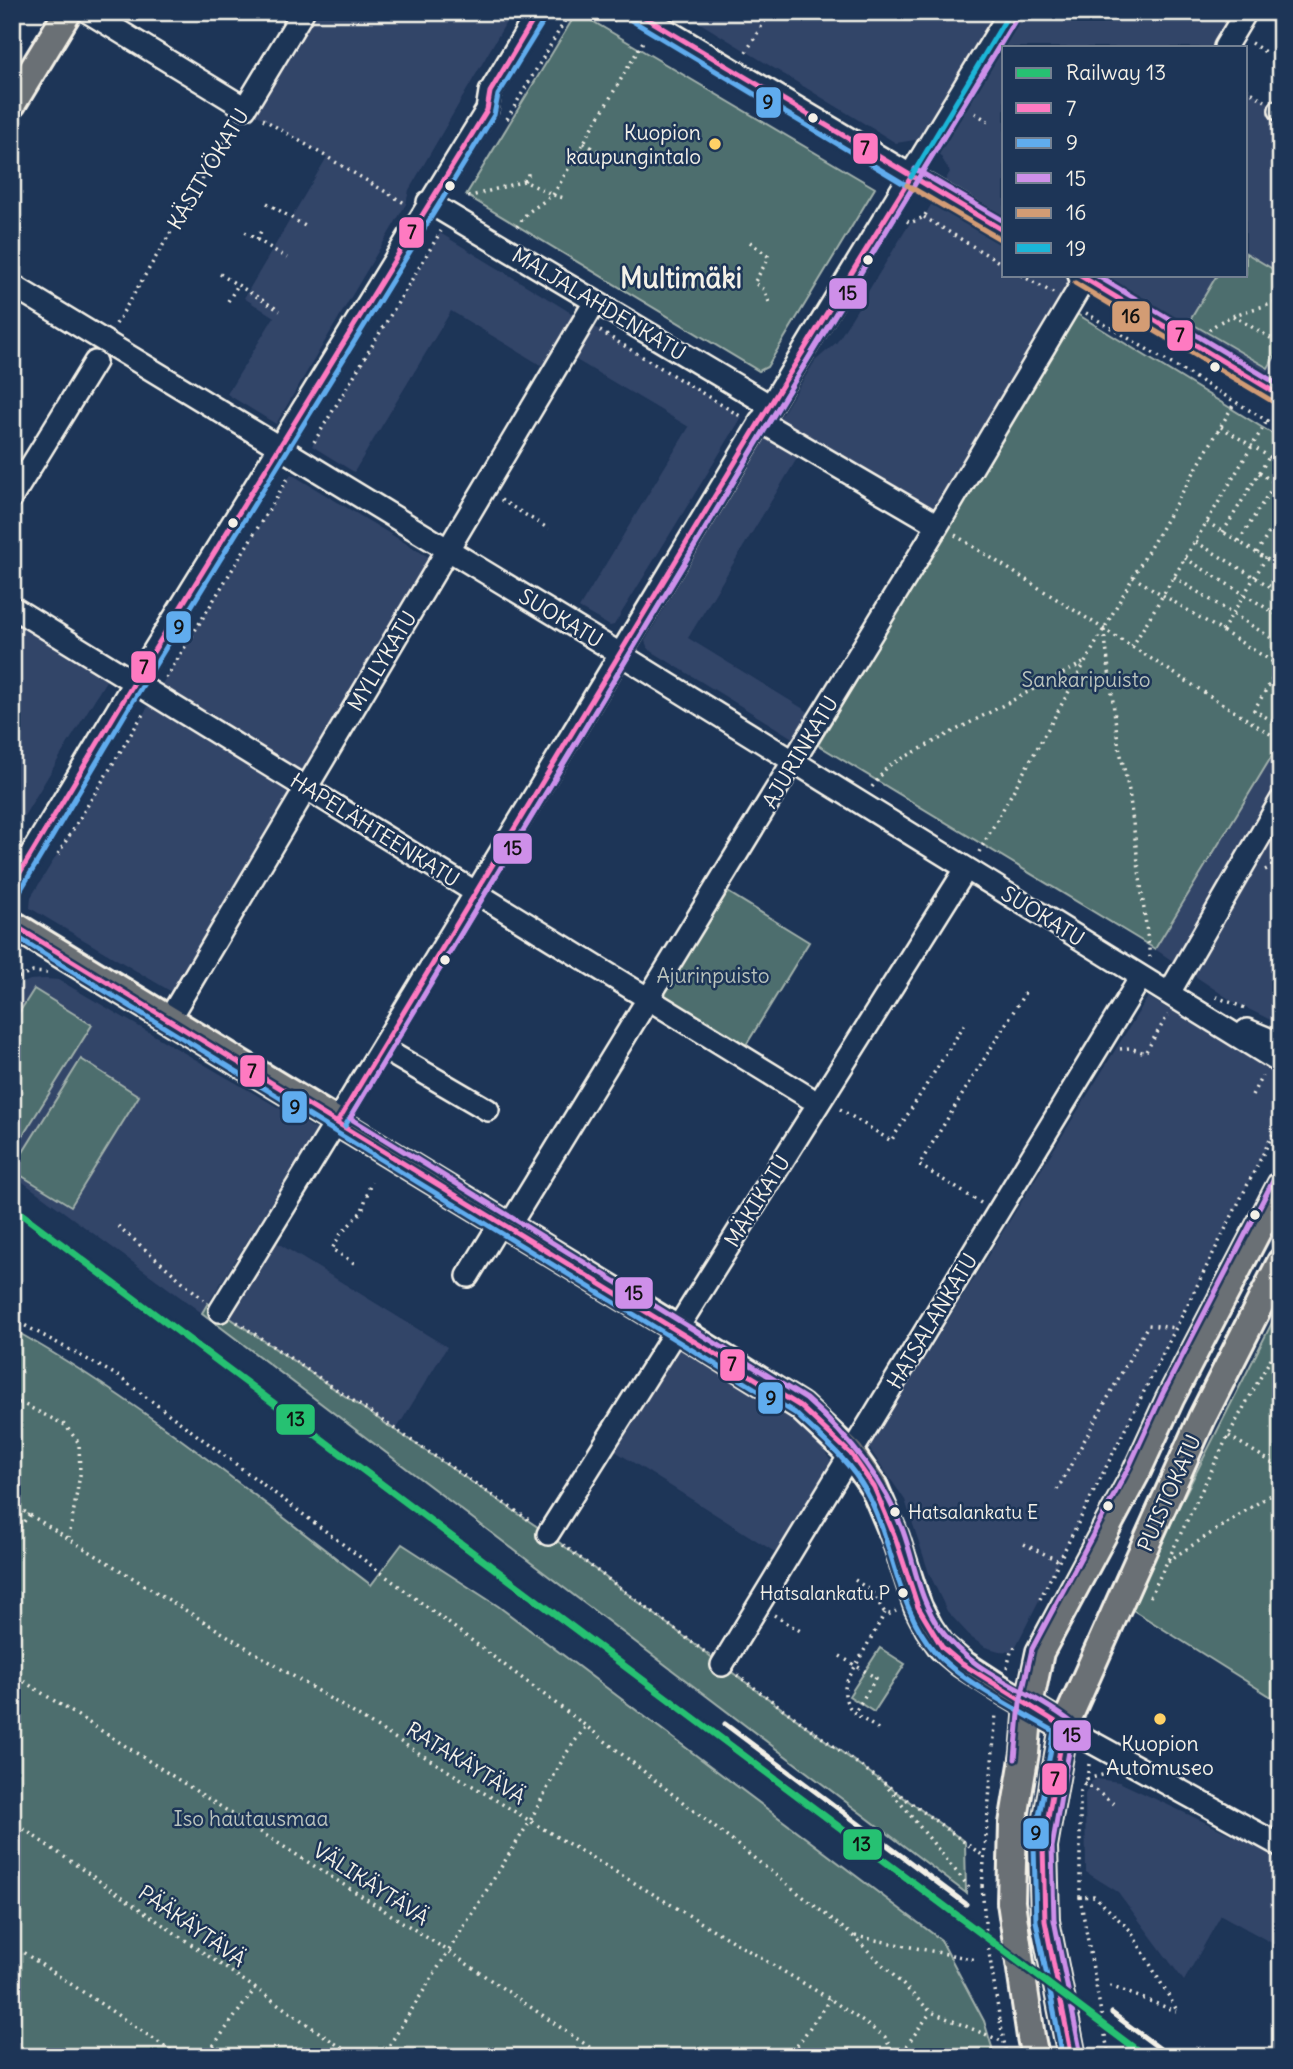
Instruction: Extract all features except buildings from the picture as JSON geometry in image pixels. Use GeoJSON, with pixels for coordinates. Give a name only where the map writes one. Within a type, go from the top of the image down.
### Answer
{"type":"FeatureCollection","features":[{"type":"Feature","properties":{"kind":"main road"},"geometry":{"type":"LineString","coordinates":[[12,104],[68,12]]}},
{"type":"Feature","properties":{"kind":"main road"},"geometry":{"type":"LineString","coordinates":[[12,924],[338,1121],[501,1231],[677,1329],[800,1406],[851,1454],[874,1487],[886,1513],[911,1591],[929,1628],[942,1647],[1001,1689],[1064,1727]]}},
{"type":"Feature","properties":{"kind":"main road","name":"PUISTOKATU"},"geometry":{"type":"LineString","coordinates":[[1033,2047],[1011,1902],[1013,1824],[1025,1753],[1029,1705],[1040,1652],[1137,1471],[1170,1399],[1281,1185]]}},
{"type":"Feature","properties":{"kind":"main road","name":"PUISTOKATU"},"geometry":{"type":"LineString","coordinates":[[1072,2057],[1045,1921],[1043,1846],[1064,1727],[1202,1418],[1281,1262]]}},
{"type":"Feature","properties":{"kind":"street"},"geometry":{"type":"LineString","coordinates":[[88,12],[245,108]]}},
{"type":"Feature","properties":{"kind":"street","name":"KÄSITYÖKATU"},"geometry":{"type":"LineString","coordinates":[[245,108],[303,12]]}},
{"type":"Feature","properties":{"kind":"street"},"geometry":{"type":"LineString","coordinates":[[12,886],[428,202],[497,115],[490,92],[538,12]]}},
{"type":"Feature","properties":{"kind":"street"},"geometry":{"type":"LineString","coordinates":[[636,12],[1002,231]]}},
{"type":"Feature","properties":{"kind":"street"},"geometry":{"type":"LineString","coordinates":[[214,1308],[383,1048],[764,413],[1010,12]]}},
{"type":"Feature","properties":{"kind":"street"},"geometry":{"type":"LineString","coordinates":[[1226,46],[1246,12]]}},
{"type":"Feature","properties":{"kind":"street","name":"MALJALAHDENKATU"},"geometry":{"type":"LineString","coordinates":[[428,202],[595,302],[938,525]]}},
{"type":"Feature","properties":{"kind":"street"},"geometry":{"type":"LineString","coordinates":[[1083,276],[1280,394]]}},
{"type":"Feature","properties":{"kind":"street","name":"AJURINKATU"},"geometry":{"type":"LineString","coordinates":[[468,1276],[501,1231],[649,999],[938,525],[1083,276]]}},
{"type":"Feature","properties":{"kind":"street","name":"SUOKATU"},"geometry":{"type":"LineString","coordinates":[[12,285],[793,762],[972,860],[1173,1001],[1274,1066]]}},
{"type":"Feature","properties":{"kind":"street","name":"MYLLYKATU"},"geometry":{"type":"LineString","coordinates":[[169,1019],[595,302]]}},
{"type":"Feature","properties":{"kind":"street"},"geometry":{"type":"LineString","coordinates":[[12,497],[95,362]]}},
{"type":"Feature","properties":{"kind":"street","name":"HAPELÄHTEENKATU"},"geometry":{"type":"LineString","coordinates":[[12,607],[808,1097]]}},
{"type":"Feature","properties":{"kind":"street"},"geometry":{"type":"LineString","coordinates":[[1173,1001],[1281,800]]}},
{"type":"Feature","properties":{"kind":"street","name":"MÄKIKATU"},"geometry":{"type":"LineString","coordinates":[[548,1534],[972,860]]}},
{"type":"Feature","properties":{"kind":"street","name":"HATSALANKATU"},"geometry":{"type":"LineString","coordinates":[[722,1665],[1141,977]]}},
{"type":"Feature","properties":{"kind":"street","name":"SUOKATU"},"geometry":{"type":"LineString","coordinates":[[1173,1001],[1281,1044]]}},
{"type":"Feature","properties":{"kind":"street"},"geometry":{"type":"LineString","coordinates":[[383,1048],[488,1110]]}},
{"type":"Feature","properties":{"kind":"street"},"geometry":{"type":"LineString","coordinates":[[1064,1727],[1281,1846]]}},
{"type":"Feature","properties":{"kind":"path"},"geometry":{"type":"LineString","coordinates":[[497,115],[570,12]]}},
{"type":"Feature","properties":{"kind":"path"},"geometry":{"type":"LineString","coordinates":[[746,52],[770,12]]}},
{"type":"Feature","properties":{"kind":"path"},"geometry":{"type":"LineString","coordinates":[[517,227],[527,213],[553,195],[645,38]]}},
{"type":"Feature","properties":{"kind":"path"},"geometry":{"type":"LineString","coordinates":[[245,108],[406,204]]}},
{"type":"Feature","properties":{"kind":"path","name":"KÄSITYÖKATU"},"geometry":{"type":"LineString","coordinates":[[115,327],[245,108]]}},
{"type":"Feature","properties":{"kind":"path"},"geometry":{"type":"LineString","coordinates":[[975,113],[988,121]]}},
{"type":"Feature","properties":{"kind":"path"},"geometry":{"type":"LineString","coordinates":[[584,143],[608,157]]}},
{"type":"Feature","properties":{"kind":"path"},"geometry":{"type":"LineString","coordinates":[[524,181],[527,170]]}},
{"type":"Feature","properties":{"kind":"path"},"geometry":{"type":"LineString","coordinates":[[468,197],[524,181],[564,198]]}},
{"type":"Feature","properties":{"kind":"path"},"geometry":{"type":"LineString","coordinates":[[267,203],[305,226]]}},
{"type":"Feature","properties":{"kind":"path"},"geometry":{"type":"LineString","coordinates":[[910,223],[924,217],[1002,264]]}},
{"type":"Feature","properties":{"kind":"path"},"geometry":{"type":"LineString","coordinates":[[257,240],[261,231]]}},
{"type":"Feature","properties":{"kind":"path"},"geometry":{"type":"LineString","coordinates":[[245,232],[287,258]]}},
{"type":"Feature","properties":{"kind":"path"},"geometry":{"type":"LineString","coordinates":[[314,442],[440,233]]}},
{"type":"Feature","properties":{"kind":"path"},"geometry":{"type":"LineString","coordinates":[[750,242],[768,256],[754,283],[764,289],[769,302]]}},
{"type":"Feature","properties":{"kind":"path"},"geometry":{"type":"LineString","coordinates":[[219,274],[280,311]]}},
{"type":"Feature","properties":{"kind":"path"},"geometry":{"type":"LineString","coordinates":[[1023,276],[1281,429]]}},
{"type":"Feature","properties":{"kind":"path"},"geometry":{"type":"LineString","coordinates":[[228,301],[238,285]]}},
{"type":"Feature","properties":{"kind":"path"},"geometry":{"type":"LineString","coordinates":[[1205,334],[1216,324],[1233,316],[1281,301]]}},
{"type":"Feature","properties":{"kind":"path"},"geometry":{"type":"LineString","coordinates":[[1233,316],[1281,344]]}},
{"type":"Feature","properties":{"kind":"path"},"geometry":{"type":"LineString","coordinates":[[972,860],[1235,402]]}},
{"type":"Feature","properties":{"kind":"path"},"geometry":{"type":"LineString","coordinates":[[1132,647],[1267,421]]}},
{"type":"Feature","properties":{"kind":"path"},"geometry":{"type":"LineString","coordinates":[[1221,427],[1281,464]]}},
{"type":"Feature","properties":{"kind":"path"},"geometry":{"type":"LineString","coordinates":[[1223,532],[1269,457]]}},
{"type":"Feature","properties":{"kind":"path"},"geometry":{"type":"LineString","coordinates":[[1259,473],[1281,486]]}},
{"type":"Feature","properties":{"kind":"path"},"geometry":{"type":"LineString","coordinates":[[1238,541],[1275,483]]}},
{"type":"Feature","properties":{"kind":"path"},"geometry":{"type":"LineString","coordinates":[[484,490],[549,529]]}},
{"type":"Feature","properties":{"kind":"path"},"geometry":{"type":"LineString","coordinates":[[1257,553],[1281,512]]}},
{"type":"Feature","properties":{"kind":"path"},"geometry":{"type":"LineString","coordinates":[[1207,522],[1281,568]]}},
{"type":"Feature","properties":{"kind":"path"},"geometry":{"type":"LineString","coordinates":[[957,537],[1275,737],[1281,727],[1254,709],[1280,666],[1133,577]]}},
{"type":"Feature","properties":{"kind":"path"},"geometry":{"type":"LineString","coordinates":[[1195,541],[1281,593]]}},
{"type":"Feature","properties":{"kind":"path"},"geometry":{"type":"LineString","coordinates":[[1275,564],[1281,554]]}},
{"type":"Feature","properties":{"kind":"path"},"geometry":{"type":"LineString","coordinates":[[1185,558],[1281,617]]}},
{"type":"Feature","properties":{"kind":"path"},"geometry":{"type":"LineString","coordinates":[[1222,631],[1266,558]]}},
{"type":"Feature","properties":{"kind":"path"},"geometry":{"type":"LineString","coordinates":[[1174,577],[1281,644]]}},
{"type":"Feature","properties":{"kind":"path"},"geometry":{"type":"LineString","coordinates":[[1104,629],[1118,742],[1129,791],[1150,957]]}},
{"type":"Feature","properties":{"kind":"path"},"geometry":{"type":"LineString","coordinates":[[872,787],[888,766],[1085,661]]}},
{"type":"Feature","properties":{"kind":"path"},"geometry":{"type":"LineString","coordinates":[[983,1204],[919,1165],[1026,991]]}},
{"type":"Feature","properties":{"kind":"path"},"geometry":{"type":"LineString","coordinates":[[1216,997],[1251,1010]]}},
{"type":"Feature","properties":{"kind":"path"},"geometry":{"type":"LineString","coordinates":[[1113,1052],[1130,1048],[1145,1053],[1173,1001]]}},
{"type":"Feature","properties":{"kind":"path"},"geometry":{"type":"LineString","coordinates":[[840,1109],[891,1141],[966,1022]]}},
{"type":"Feature","properties":{"kind":"path"},"geometry":{"type":"LineString","coordinates":[[1252,1095],[1274,1066]]}},
{"type":"Feature","properties":{"kind":"path"},"geometry":{"type":"LineString","coordinates":[[1037,1605],[1281,1118]]}},
{"type":"Feature","properties":{"kind":"path"},"geometry":{"type":"LineString","coordinates":[[354,1263],[332,1249],[340,1235],[362,1211],[371,1182]]}},
{"type":"Feature","properties":{"kind":"path"},"geometry":{"type":"LineString","coordinates":[[118,1226],[214,1308],[548,1534],[983,1856]]}},
{"type":"Feature","properties":{"kind":"path"},"geometry":{"type":"LineString","coordinates":[[12,1321],[118,1376],[586,1726],[853,1936],[931,2012],[1004,2042]]}},
{"type":"Feature","properties":{"kind":"path"},"geometry":{"type":"LineString","coordinates":[[1056,1490],[1148,1325],[1176,1328]]}},
{"type":"Feature","properties":{"kind":"path"},"geometry":{"type":"LineString","coordinates":[[1149,1599],[1228,1436],[1281,1340]]}},
{"type":"Feature","properties":{"kind":"path"},"geometry":{"type":"LineString","coordinates":[[12,1402],[65,1425],[79,1443],[80,1475],[69,1537]]}},
{"type":"Feature","properties":{"kind":"path"},"geometry":{"type":"LineString","coordinates":[[1228,1436],[1281,1468]]}},
{"type":"Feature","properties":{"kind":"path"},"geometry":{"type":"LineString","coordinates":[[1166,1562],[1281,1488]]}},
{"type":"Feature","properties":{"kind":"path","name":"RATAKÄYTÄVÄ"},"geometry":{"type":"LineString","coordinates":[[12,1504],[530,1821],[830,1999],[885,2037],[896,2057]]}},
{"type":"Feature","properties":{"kind":"path"},"geometry":{"type":"LineString","coordinates":[[12,1539],[30,1513]]}},
{"type":"Feature","properties":{"kind":"path"},"geometry":{"type":"LineString","coordinates":[[1024,1544],[1059,1561]]}},
{"type":"Feature","properties":{"kind":"path"},"geometry":{"type":"LineString","coordinates":[[855,1580],[871,1591],[885,1613]]}},
{"type":"Feature","properties":{"kind":"path"},"geometry":{"type":"LineString","coordinates":[[758,1605],[802,1632]]}},
{"type":"Feature","properties":{"kind":"path"},"geometry":{"type":"LineString","coordinates":[[885,1613],[890,1614],[901,1607]]}},
{"type":"Feature","properties":{"kind":"path"},"geometry":{"type":"LineString","coordinates":[[878,1729],[845,1701],[844,1690],[885,1613]]}},
{"type":"Feature","properties":{"kind":"path"},"geometry":{"type":"LineString","coordinates":[[1001,1689],[1011,1652],[1020,1638]]}},
{"type":"Feature","properties":{"kind":"path"},"geometry":{"type":"LineString","coordinates":[[839,1656],[876,1678],[855,1712]]}},
{"type":"Feature","properties":{"kind":"path","name":"VÄLIKÄYTÄVÄ"},"geometry":{"type":"LineString","coordinates":[[12,1674],[447,1951],[604,2057]]}},
{"type":"Feature","properties":{"kind":"path"},"geometry":{"type":"LineString","coordinates":[[382,2057],[530,1821],[565,1755],[586,1726]]}},
{"type":"Feature","properties":{"kind":"path"},"geometry":{"type":"LineString","coordinates":[[1091,1742],[1087,1779],[1080,1793],[1080,1897],[1109,2057]]}},
{"type":"Feature","properties":{"kind":"path"},"geometry":{"type":"LineString","coordinates":[[878,1777],[969,1887]]}},
{"type":"Feature","properties":{"kind":"path"},"geometry":{"type":"LineString","coordinates":[[1084,1782],[1114,1804]]}},
{"type":"Feature","properties":{"kind":"path","name":"PÄÄKÄYTÄVÄ"},"geometry":{"type":"LineString","coordinates":[[12,1821],[355,2057]]}},
{"type":"Feature","properties":{"kind":"path"},"geometry":{"type":"LineString","coordinates":[[982,1886],[986,1934],[1007,2057]]}},
{"type":"Feature","properties":{"kind":"path"},"geometry":{"type":"LineString","coordinates":[[1080,1897],[1094,1896],[1130,1930],[1178,2012],[1110,1986]]}},
{"type":"Feature","properties":{"kind":"path"},"geometry":{"type":"LineString","coordinates":[[853,1936],[916,1946],[977,1960]]}},
{"type":"Feature","properties":{"kind":"path"},"geometry":{"type":"LineString","coordinates":[[12,1945],[181,2057]]}},
{"type":"Feature","properties":{"kind":"path"},"geometry":{"type":"LineString","coordinates":[[205,2057],[255,1989]]}},
{"type":"Feature","properties":{"kind":"path"},"geometry":{"type":"LineString","coordinates":[[789,2057],[830,1999]]}},
{"type":"Feature","properties":{"kind":"path"},"geometry":{"type":"LineString","coordinates":[[896,2057],[931,2012]]}},
{"type":"Feature","properties":{"kind":"shaded area"},"geometry":{"type":"Polygon","coordinates":[[[303,12],[512,12],[409,190],[406,204],[276,424],[227,394],[274,317],[244,298],[327,157],[245,108],[303,12]]]}},
{"type":"Feature","properties":{"kind":"shaded area"},"geometry":{"type":"Polygon","coordinates":[[[682,12],[1246,12],[1226,46],[1002,46],[1002,276],[1248,276],[1248,90],[1281,110],[1281,350],[1268,372],[1281,380],[1281,390],[1085,278],[938,525],[804,447],[688,638],[820,719],[804,745],[648,649],[645,641],[763,439],[776,424],[815,361],[837,342],[910,223],[924,217],[950,172],[940,155],[915,140],[896,143],[682,12]]]}},
{"type":"Feature","properties":{"kind":"shaded area"},"geometry":{"type":"Polygon","coordinates":[[[440,233],[742,417],[614,625],[610,626],[579,608],[689,427],[566,354],[554,373],[451,311],[354,472],[312,446],[440,233]]]}},
{"type":"Feature","properties":{"kind":"shaded area"},"geometry":{"type":"Polygon","coordinates":[[[291,474],[440,564],[182,998],[30,908],[31,897],[291,474]]]}},
{"type":"Feature","properties":{"kind":"shaded area"},"geometry":{"type":"Polygon","coordinates":[[[12,607],[113,669],[12,836],[12,607]]]}},
{"type":"Feature","properties":{"kind":"shaded area"},"geometry":{"type":"Polygon","coordinates":[[[1281,741],[1281,1025],[1232,1001],[1155,949],[1281,741]]]}},
{"type":"Feature","properties":{"kind":"shaded area"},"geometry":{"type":"Polygon","coordinates":[[[30,980],[59,980],[317,1130],[202,1313],[12,1174],[12,988],[30,980]]]}},
{"type":"Feature","properties":{"kind":"shaded area"},"geometry":{"type":"Polygon","coordinates":[[[1148,997],[1281,1076],[1281,1118],[1016,1646],[1011,1652],[999,1651],[985,1647],[972,1638],[947,1611],[929,1573],[905,1500],[869,1448],[1148,997]]]}},
{"type":"Feature","properties":{"kind":"shaded area"},"geometry":{"type":"Polygon","coordinates":[[[276,1242],[447,1347],[396,1430],[230,1318],[276,1242]]]}},
{"type":"Feature","properties":{"kind":"shaded area"},"geometry":{"type":"Polygon","coordinates":[[[668,1342],[793,1419],[820,1445],[839,1473],[786,1559],[604,1444],[668,1342]]]}},
{"type":"Feature","properties":{"kind":"shaded area"},"geometry":{"type":"Polygon","coordinates":[[[1097,1779],[1119,1782],[1249,1843],[1281,1861],[1281,1948],[1221,1915],[1184,1981],[1118,1892],[1086,1872],[1085,1794],[1092,1781],[1097,1779]]]}},
{"type":"Feature","properties":{"kind":"green space"},"geometry":{"type":"Polygon","coordinates":[[[577,12],[875,188],[767,367],[759,371],[466,195],[577,12]]]}},
{"type":"Feature","properties":{"kind":"green space"},"geometry":{"type":"Polygon","coordinates":[[[1248,254],[1281,274],[1281,346],[1268,368],[1189,322],[1216,276],[1248,276],[1248,254]]]}},
{"type":"Feature","properties":{"kind":"green space","name":"Sankaripuisto"},"geometry":{"type":"Polygon","coordinates":[[[1077,314],[1281,439],[1281,741],[1155,949],[818,745],[1077,314]]]}},
{"type":"Feature","properties":{"kind":"green space","name":"Ajurinpuisto"},"geometry":{"type":"Polygon","coordinates":[[[718,886],[809,942],[740,1055],[649,999],[718,886]]]}},
{"type":"Feature","properties":{"kind":"green space"},"geometry":{"type":"Polygon","coordinates":[[[34,989],[92,1025],[12,1153],[12,1024],[34,989]]]}},
{"type":"Feature","properties":{"kind":"green space"},"geometry":{"type":"Polygon","coordinates":[[[81,1059],[139,1096],[71,1206],[12,1170],[81,1059]]]}},
{"type":"Feature","properties":{"kind":"green space"},"geometry":{"type":"Polygon","coordinates":[[[208,1303],[548,1534],[965,1842],[966,1893],[202,1313],[208,1303]]]}},
{"type":"Feature","properties":{"kind":"green space"},"geometry":{"type":"Polygon","coordinates":[[[1281,1305],[1281,1703],[1128,1607],[1281,1305]]]}},
{"type":"Feature","properties":{"kind":"green space","name":"Iso hautausmaa"},"geometry":{"type":"Polygon","coordinates":[[[12,1329],[60,1357],[151,1418],[371,1585],[402,1544],[498,1606],[941,1940],[984,2021],[995,2057],[12,2057],[12,1329]]]}},
{"type":"Feature","properties":{"kind":"green space"},"geometry":{"type":"Polygon","coordinates":[[[880,1648],[905,1664],[874,1712],[849,1696],[880,1648]]]}},
{"type":"Feature","properties":{"kind":"railway"},"geometry":{"type":"LineString","coordinates":[[725,1724],[966,1904]]}},
{"type":"Feature","properties":{"kind":"railway"},"geometry":{"type":"LineString","coordinates":[[1112,2013],[1171,2057]]}},
{"type":"Feature","properties":{"kind":"rail line","name":"13"},"geometry":{"type":"LineString","coordinates":[[12,1207],[1146,2057]]}},
{"type":"Feature","properties":{"kind":"transit line","name":"7"},"geometry":{"type":"LineString","coordinates":[[12,886],[487,110],[490,92],[538,12]]}},
{"type":"Feature","properties":{"kind":"transit line","name":"7"},"geometry":{"type":"LineString","coordinates":[[636,12],[1002,230]]}},
{"type":"Feature","properties":{"kind":"transit line","name":"19"},"geometry":{"type":"LineString","coordinates":[[911,177],[1010,12]]}},
{"type":"Feature","properties":{"kind":"transit line","name":"9"},"geometry":{"type":"LineString","coordinates":[[20,891],[133,701],[494,115],[498,95],[546,17]]}},
{"type":"Feature","properties":{"kind":"transit line","name":"9"},"geometry":{"type":"LineString","coordinates":[[345,1126],[1017,17]]}},
{"type":"Feature","properties":{"kind":"transit line","name":"15"},"geometry":{"type":"LineString","coordinates":[[1017,17],[350,1118],[806,1399],[850,1443],[875,1476],[903,1531],[927,1607],[954,1646],[969,1659],[1071,1722],[1073,1729],[1052,1847],[1054,1920],[1081,2055]]}},
{"type":"Feature","properties":{"kind":"transit line","name":"9"},"geometry":{"type":"LineString","coordinates":[[631,20],[906,185]]}},
{"type":"Feature","properties":{"kind":"transit line","name":"15"},"geometry":{"type":"LineString","coordinates":[[915,169],[1002,220]]}},
{"type":"Feature","properties":{"kind":"transit line","name":"7"},"geometry":{"type":"LineString","coordinates":[[338,1121],[760,421],[911,177]]}},
{"type":"Feature","properties":{"kind":"transit line","name":"16"},"geometry":{"type":"LineString","coordinates":[[907,185],[1000,239]]}},
{"type":"Feature","properties":{"kind":"transit line","name":"7"},"geometry":{"type":"LineString","coordinates":[[1081,276],[1281,396]]}},
{"type":"Feature","properties":{"kind":"transit line","name":"15"},"geometry":{"type":"LineString","coordinates":[[1098,276],[1281,386]]}},
{"type":"Feature","properties":{"kind":"transit line","name":"16"},"geometry":{"type":"LineString","coordinates":[[1075,283],[1277,404]]}},
{"type":"Feature","properties":{"kind":"transit line","name":"7"},"geometry":{"type":"LineString","coordinates":[[12,924],[800,1406],[851,1454],[874,1487],[895,1537],[918,1607],[942,1647],[961,1663],[1064,1727],[1043,1846],[1045,1921],[1072,2057]]}},
{"type":"Feature","properties":{"kind":"transit line","name":"9"},"geometry":{"type":"LineString","coordinates":[[12,934],[795,1413],[843,1459],[866,1491],[883,1531],[903,1595],[922,1634],[935,1652],[974,1684],[1054,1731],[1034,1845],[1036,1921],[1063,2057]]}},
{"type":"Feature","properties":{"kind":"transit line","name":"15"},"geometry":{"type":"LineString","coordinates":[[1015,1759],[1020,1703],[1032,1649],[1129,1467],[1162,1395],[1273,1181]]}},
{"type":"Feature","properties":{"kind":"place","name":"Kuopion kaupungintalo"},"geometry":{"type":"Point","coordinates":[715,144]}},
{"type":"Feature","properties":{"kind":"place","name":"Hatsalankatu E"},"geometry":{"type":"Point","coordinates":[895,1512]}},
{"type":"Feature","properties":{"kind":"place","name":"Hatsalankatu P"},"geometry":{"type":"Point","coordinates":[903,1593]}},
{"type":"Feature","properties":{"kind":"place","name":"Kuopion Automuseo"},"geometry":{"type":"Point","coordinates":[1160,1719]}},
{"type":"Feature","properties":{"kind":"district","name":"Multimäki"},"geometry":{"type":"Point","coordinates":[681,278]}}]}
